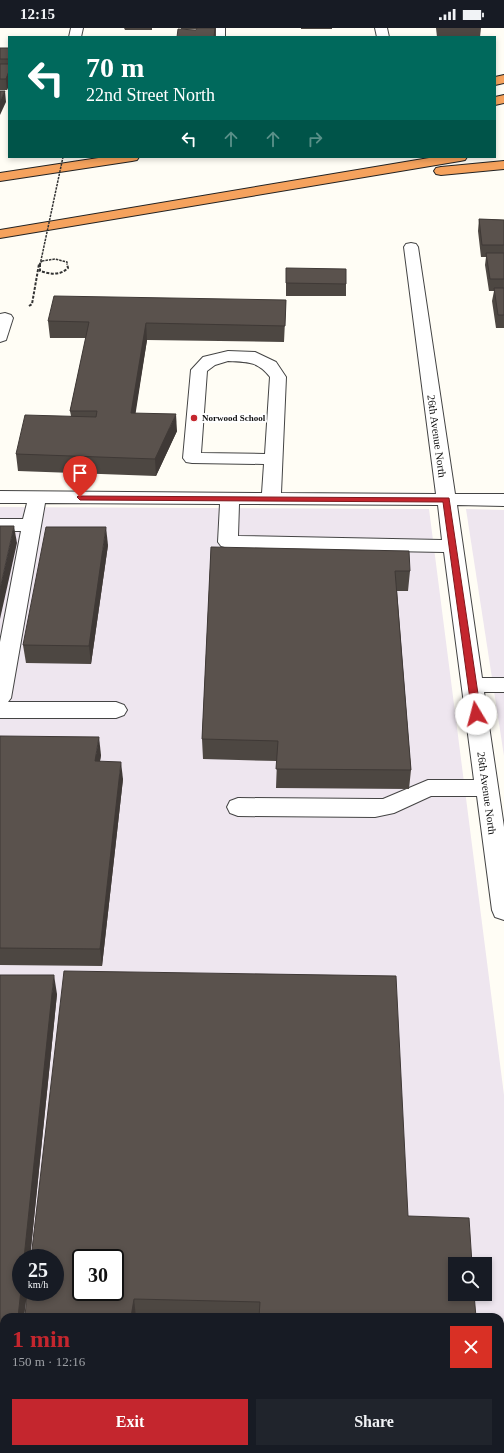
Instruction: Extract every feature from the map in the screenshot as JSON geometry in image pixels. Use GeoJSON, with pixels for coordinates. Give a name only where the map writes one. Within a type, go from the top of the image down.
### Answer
{"type":"FeatureCollection","features":[{"type":"Feature","properties":{"kind":"highway"},"geometry":{"type":"LineString","coordinates":[[0,177],[125,158]]}},
{"type":"Feature","properties":{"kind":"highway"},"geometry":{"type":"LineString","coordinates":[[0,234],[295,186],[454,158]]}},
{"type":"Feature","properties":{"kind":"highway"},"geometry":{"type":"LineString","coordinates":[[295,186],[504,165]]}},
{"type":"Feature","properties":{"kind":"street","name":"26th Avenue North"},"geometry":{"type":"LineString","coordinates":[[411,248],[504,910]]}},
{"type":"Feature","properties":{"kind":"street"},"geometry":{"type":"LineString","coordinates":[[0,337],[5,318]]}},
{"type":"Feature","properties":{"kind":"street"},"geometry":{"type":"LineString","coordinates":[[271,498],[278,399],[278,377],[270,366],[255,357],[228,356],[209,361],[199,370],[192,458],[273,459]]}},
{"type":"Feature","properties":{"kind":"street"},"geometry":{"type":"LineString","coordinates":[[0,497],[504,500]]}},
{"type":"Feature","properties":{"kind":"street"},"geometry":{"type":"LineString","coordinates":[[0,698],[37,497]]}},
{"type":"Feature","properties":{"kind":"street"},"geometry":{"type":"LineString","coordinates":[[230,498],[228,542],[453,546]]}},
{"type":"Feature","properties":{"kind":"street"},"geometry":{"type":"LineString","coordinates":[[0,525],[32,525]]}},
{"type":"Feature","properties":{"kind":"street"},"geometry":{"type":"LineString","coordinates":[[472,685],[504,685]]}},
{"type":"Feature","properties":{"kind":"street"},"geometry":{"type":"LineString","coordinates":[[0,710],[116,710]]}},
{"type":"Feature","properties":{"kind":"street"},"geometry":{"type":"LineString","coordinates":[[238,807],[375,808],[386,807],[428,788],[487,788]]}},
{"type":"Feature","properties":{"kind":"path"},"geometry":{"type":"LineString","coordinates":[[5,318],[32,304],[39,264],[63,158]]}},
{"type":"Feature","properties":{"kind":"path"},"geometry":{"type":"LineString","coordinates":[[53,259],[63,260],[67,262],[68,268],[61,273],[50,274],[40,271],[40,263],[42,261],[53,259]]}},
{"type":"Feature","properties":{"kind":"shaded area"},"geometry":{"type":"Polygon","coordinates":[[[0,507],[429,509],[504,1095],[504,1313],[0,1313],[0,507]]]}},
{"type":"Feature","properties":{"kind":"shaded area"},"geometry":{"type":"Polygon","coordinates":[[[466,509],[504,510],[504,756],[466,509]]]}},
{"type":"Feature","properties":{"kind":"building"},"geometry":{"type":"Polygon","coordinates":[[[197,28],[215,28],[214,36],[177,36],[178,29],[196,30],[197,28]]]}},
{"type":"Feature","properties":{"kind":"building"},"geometry":{"type":"Polygon","coordinates":[[[0,48],[8,48],[8,59],[0,59],[0,48]]]}},
{"type":"Feature","properties":{"kind":"building"},"geometry":{"type":"Polygon","coordinates":[[[0,64],[8,64],[8,74],[6,79],[0,79],[0,64]]]}},
{"type":"Feature","properties":{"kind":"building"},"geometry":{"type":"Polygon","coordinates":[[[0,91],[5,91],[0,101],[0,91]]]}},
{"type":"Feature","properties":{"kind":"building"},"geometry":{"type":"Polygon","coordinates":[[[479,219],[504,220],[504,245],[482,245],[479,219]]]}},
{"type":"Feature","properties":{"kind":"building"},"geometry":{"type":"Polygon","coordinates":[[[486,253],[504,253],[504,279],[490,279],[486,253]]]}},
{"type":"Feature","properties":{"kind":"building"},"geometry":{"type":"Polygon","coordinates":[[[286,268],[346,269],[346,284],[286,283],[286,268]]]}},
{"type":"Feature","properties":{"kind":"building"},"geometry":{"type":"Polygon","coordinates":[[[494,288],[504,288],[504,315],[498,315],[494,288]]]}},
{"type":"Feature","properties":{"kind":"building"},"geometry":{"type":"Polygon","coordinates":[[[54,296],[286,300],[285,326],[146,323],[131,413],[176,414],[155,459],[16,454],[25,415],[96,417],[97,411],[70,411],[89,322],[48,321],[54,296]]]}},
{"type":"Feature","properties":{"kind":"building"},"geometry":{"type":"Polygon","coordinates":[[[0,526],[14,526],[0,589],[0,526]]]}},
{"type":"Feature","properties":{"kind":"building"},"geometry":{"type":"Polygon","coordinates":[[[46,527],[106,527],[89,646],[23,645],[46,527]]]}},
{"type":"Feature","properties":{"kind":"building"},"geometry":{"type":"Polygon","coordinates":[[[211,547],[409,551],[410,571],[395,571],[411,770],[276,769],[278,741],[202,739],[211,547]]]}},
{"type":"Feature","properties":{"kind":"building"},"geometry":{"type":"Polygon","coordinates":[[[0,736],[99,737],[95,761],[121,762],[100,949],[0,948],[0,736]]]}},
{"type":"Feature","properties":{"kind":"building"},"geometry":{"type":"Polygon","coordinates":[[[64,971],[396,976],[408,1216],[469,1218],[472,1257],[448,1257],[448,1301],[475,1301],[476,1313],[259,1313],[260,1302],[134,1299],[132,1313],[25,1313],[26,1301],[64,1301],[64,1249],[32,1249],[64,971]]]}},
{"type":"Feature","properties":{"kind":"building"},"geometry":{"type":"Polygon","coordinates":[[[0,975],[54,975],[25,1249],[12,1249],[12,1301],[20,1301],[18,1313],[0,1313],[0,975]]]}},
{"type":"Feature","properties":{"kind":"place","name":"Norwood School"},"geometry":{"type":"Point","coordinates":[194,418]}},
{"type":"Feature","properties":{"kind":"route"},"geometry":{"type":"LineString","coordinates":[[80,497],[446,499],[476,714]]}}]}
